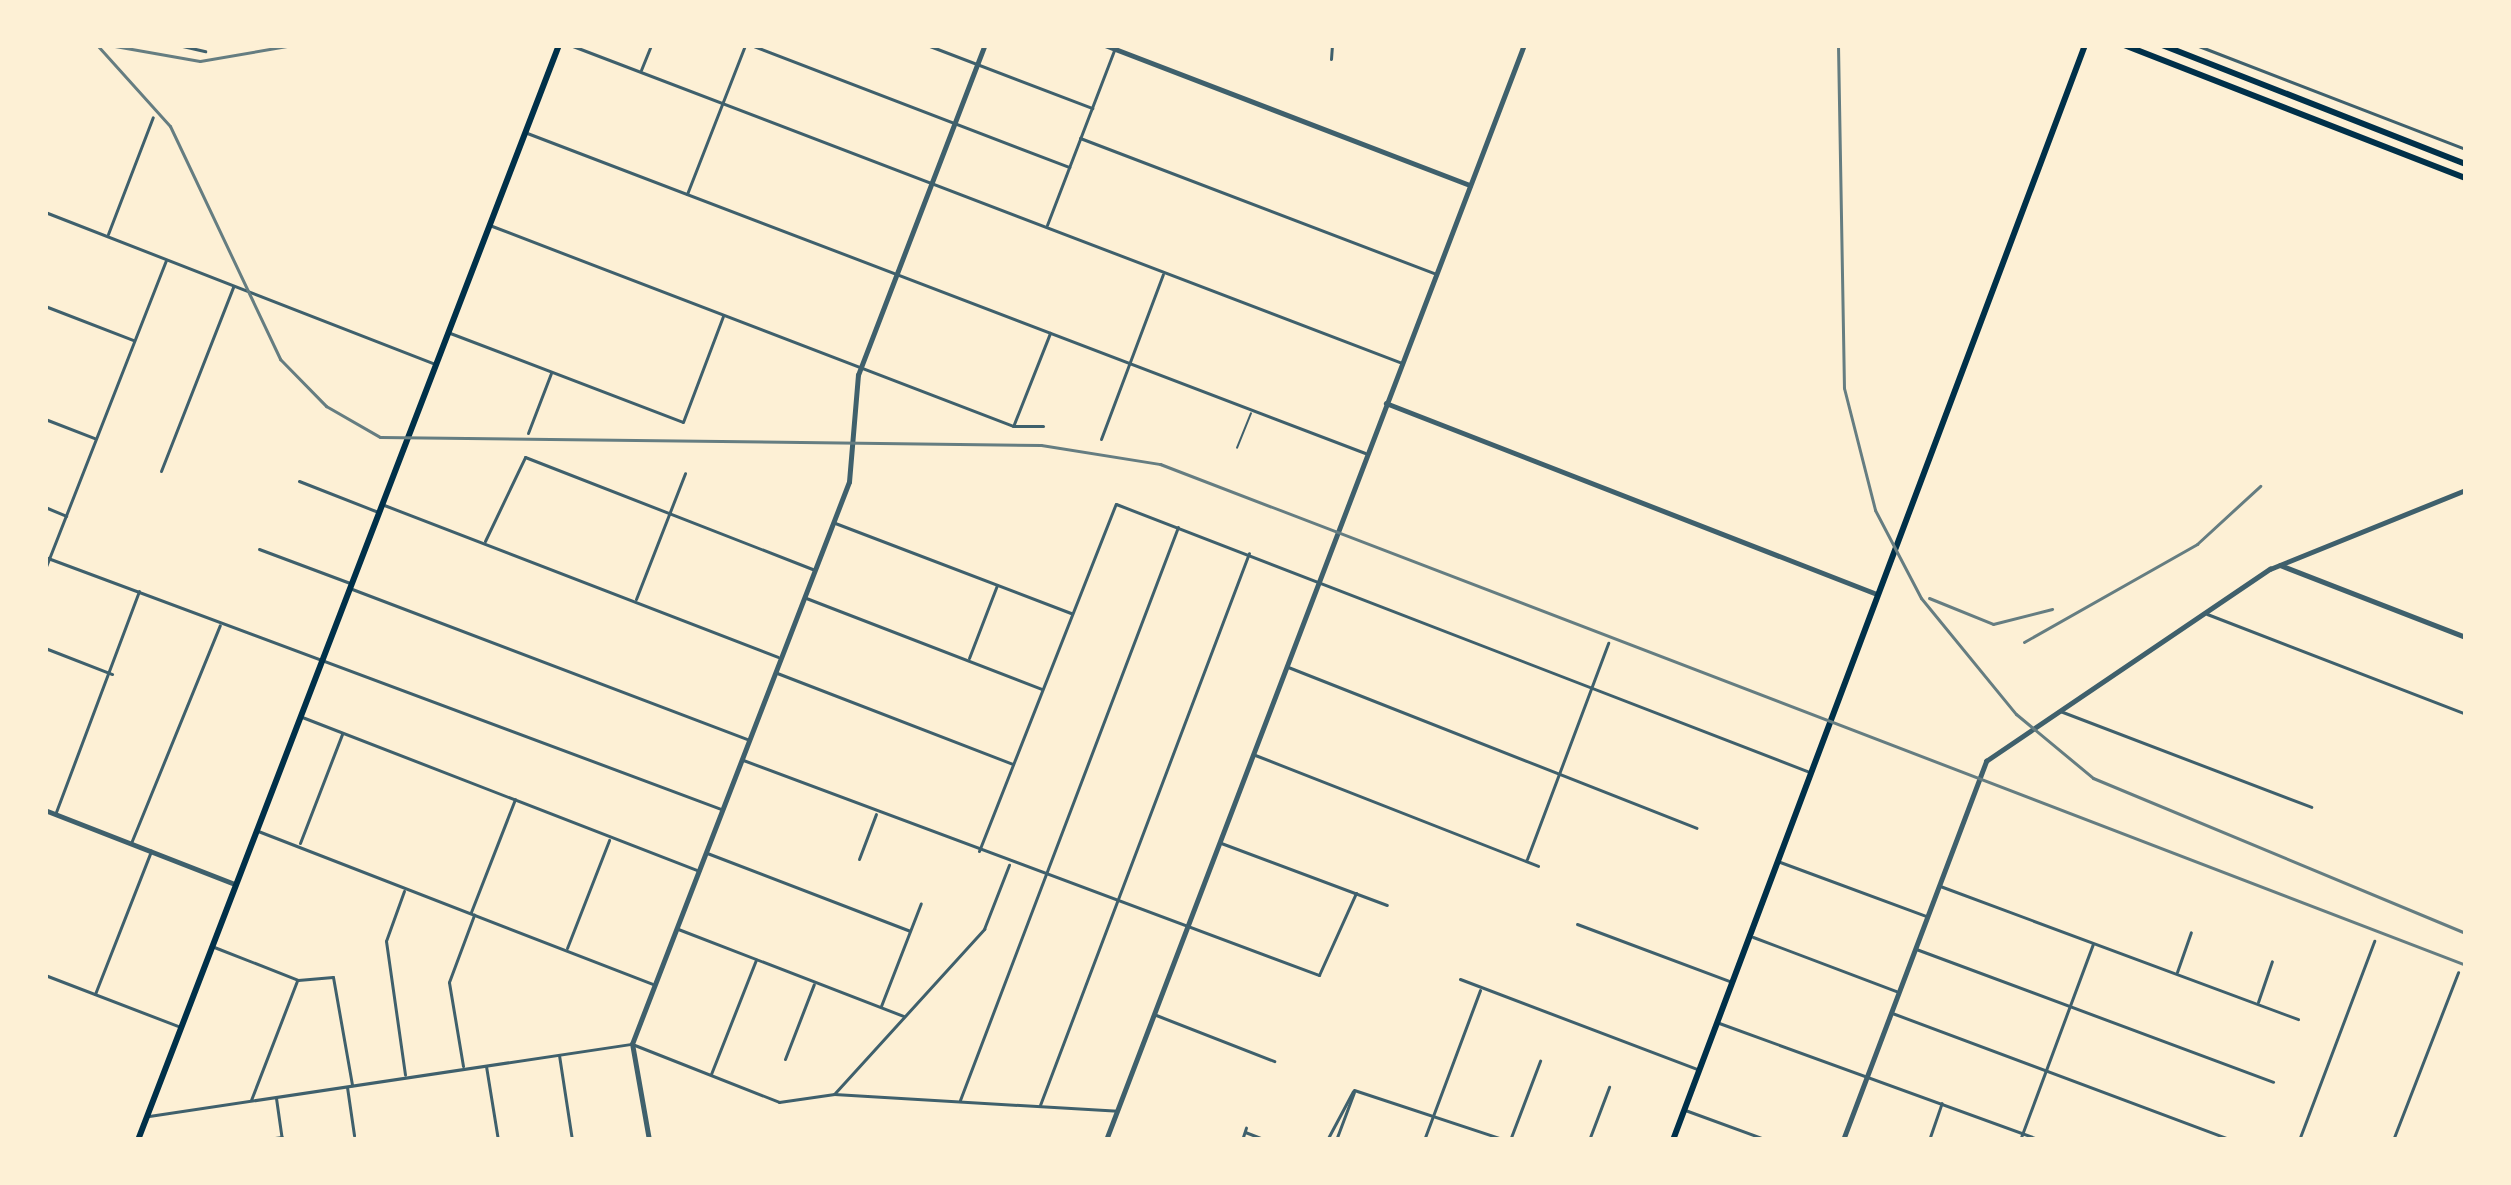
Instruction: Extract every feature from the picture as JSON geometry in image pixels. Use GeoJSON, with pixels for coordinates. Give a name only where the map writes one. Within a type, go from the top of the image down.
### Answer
{"type":"FeatureCollection","features":[{"type":"Feature","properties":{"kind":"main road"},"geometry":{"type":"LineString","coordinates":[[138,1140],[560,45]]}},
{"type":"Feature","properties":{"kind":"main road"},"geometry":{"type":"LineString","coordinates":[[1673,1140],[2085,45]]}},
{"type":"Feature","properties":{"kind":"main road"},"geometry":{"type":"LineString","coordinates":[[2124,45],[2466,178]]}},
{"type":"Feature","properties":{"kind":"main road"},"geometry":{"type":"LineString","coordinates":[[2162,45],[2464,162]]}},
{"type":"Feature","properties":{"kind":"street"},"geometry":{"type":"LineString","coordinates":[[178,45],[206,51]]}},
{"type":"Feature","properties":{"kind":"street"},"geometry":{"type":"LineString","coordinates":[[570,45],[1402,363]]}},
{"type":"Feature","properties":{"kind":"street"},"geometry":{"type":"LineString","coordinates":[[640,72],[651,45]]}},
{"type":"Feature","properties":{"kind":"street"},"geometry":{"type":"LineString","coordinates":[[687,195],[748,45],[1069,167]]}},
{"type":"Feature","properties":{"kind":"street"},"geometry":{"type":"LineString","coordinates":[[927,45],[1092,108]]}},
{"type":"Feature","properties":{"kind":"street"},"geometry":{"type":"LineString","coordinates":[[649,1140],[632,1044],[851,473],[861,366],[985,45]]}},
{"type":"Feature","properties":{"kind":"street"},"geometry":{"type":"LineString","coordinates":[[1105,45],[1471,185]]}},
{"type":"Feature","properties":{"kind":"street"},"geometry":{"type":"LineString","coordinates":[[1106,1140],[1525,45]]}},
{"type":"Feature","properties":{"kind":"street"},"geometry":{"type":"LineString","coordinates":[[2196,45],[2466,149]]}},
{"type":"Feature","properties":{"kind":"street"},"geometry":{"type":"LineString","coordinates":[[1330,46],[1331,59]]}},
{"type":"Feature","properties":{"kind":"street"},"geometry":{"type":"LineString","coordinates":[[1046,226],[1116,47]]}},
{"type":"Feature","properties":{"kind":"street"},"geometry":{"type":"LineString","coordinates":[[107,236],[153,117]]}},
{"type":"Feature","properties":{"kind":"street"},"geometry":{"type":"LineString","coordinates":[[526,133],[1367,454]]}},
{"type":"Feature","properties":{"kind":"street"},"geometry":{"type":"LineString","coordinates":[[1080,138],[1436,274]]}},
{"type":"Feature","properties":{"kind":"street"},"geometry":{"type":"LineString","coordinates":[[45,212],[436,364]]}},
{"type":"Feature","properties":{"kind":"street"},"geometry":{"type":"LineString","coordinates":[[490,225],[1013,426],[1043,426]]}},
{"type":"Feature","properties":{"kind":"street"},"geometry":{"type":"LineString","coordinates":[[45,569],[166,259]]}},
{"type":"Feature","properties":{"kind":"street"},"geometry":{"type":"LineString","coordinates":[[1101,439],[1164,272]]}},
{"type":"Feature","properties":{"kind":"street"},"geometry":{"type":"LineString","coordinates":[[161,471],[233,285]]}},
{"type":"Feature","properties":{"kind":"street"},"geometry":{"type":"LineString","coordinates":[[45,306],[134,341]]}},
{"type":"Feature","properties":{"kind":"street"},"geometry":{"type":"LineString","coordinates":[[449,332],[683,422],[724,314]]}},
{"type":"Feature","properties":{"kind":"street"},"geometry":{"type":"LineString","coordinates":[[1013,426],[1050,333]]}},
{"type":"Feature","properties":{"kind":"street"},"geometry":{"type":"LineString","coordinates":[[528,433],[552,372]]}},
{"type":"Feature","properties":{"kind":"street"},"geometry":{"type":"LineString","coordinates":[[1386,404],[1876,594]]}},
{"type":"Feature","properties":{"kind":"street"},"geometry":{"type":"LineString","coordinates":[[45,419],[96,439]]}},
{"type":"Feature","properties":{"kind":"street"},"geometry":{"type":"LineString","coordinates":[[484,544],[523,457],[815,570]]}},
{"type":"Feature","properties":{"kind":"street"},"geometry":{"type":"LineString","coordinates":[[636,601],[685,473]]}},
{"type":"Feature","properties":{"kind":"street"},"geometry":{"type":"LineString","coordinates":[[299,481],[484,544],[781,658]]}},
{"type":"Feature","properties":{"kind":"street"},"geometry":{"type":"LineString","coordinates":[[1843,1140],[1986,761],[2280,565],[2466,490]]}},
{"type":"Feature","properties":{"kind":"street"},"geometry":{"type":"LineString","coordinates":[[979,851],[1116,504],[1811,773]]}},
{"type":"Feature","properties":{"kind":"street"},"geometry":{"type":"LineString","coordinates":[[45,508],[66,516]]}},
{"type":"Feature","properties":{"kind":"street"},"geometry":{"type":"LineString","coordinates":[[833,522],[1071,613]]}},
{"type":"Feature","properties":{"kind":"street"},"geometry":{"type":"LineString","coordinates":[[959,1102],[1178,526]]}},
{"type":"Feature","properties":{"kind":"street"},"geometry":{"type":"LineString","coordinates":[[259,549],[749,740]]}},
{"type":"Feature","properties":{"kind":"street"},"geometry":{"type":"LineString","coordinates":[[1039,1106],[1249,553]]}},
{"type":"Feature","properties":{"kind":"street"},"geometry":{"type":"LineString","coordinates":[[47,557],[220,623],[324,656],[722,810]]}},
{"type":"Feature","properties":{"kind":"street"},"geometry":{"type":"LineString","coordinates":[[2280,565],[2466,637]]}},
{"type":"Feature","properties":{"kind":"street"},"geometry":{"type":"LineString","coordinates":[[968,660],[997,585]]}},
{"type":"Feature","properties":{"kind":"street"},"geometry":{"type":"LineString","coordinates":[[55,814],[114,675],[139,591]]}},
{"type":"Feature","properties":{"kind":"street"},"geometry":{"type":"LineString","coordinates":[[804,598],[1042,689]]}},
{"type":"Feature","properties":{"kind":"street"},"geometry":{"type":"LineString","coordinates":[[2206,613],[2466,714]]}},
{"type":"Feature","properties":{"kind":"street"},"geometry":{"type":"LineString","coordinates":[[131,843],[220,623]]}},
{"type":"Feature","properties":{"kind":"street"},"geometry":{"type":"LineString","coordinates":[[1526,861],[1608,643]]}},
{"type":"Feature","properties":{"kind":"street"},"geometry":{"type":"LineString","coordinates":[[45,648],[114,675]]}},
{"type":"Feature","properties":{"kind":"street"},"geometry":{"type":"LineString","coordinates":[[1286,667],[1696,828]]}},
{"type":"Feature","properties":{"kind":"street"},"geometry":{"type":"LineString","coordinates":[[775,672],[1013,764]]}},
{"type":"Feature","properties":{"kind":"street"},"geometry":{"type":"LineString","coordinates":[[2059,711],[2311,807]]}},
{"type":"Feature","properties":{"kind":"street"},"geometry":{"type":"LineString","coordinates":[[301,717],[699,871]]}},
{"type":"Feature","properties":{"kind":"street"},"geometry":{"type":"LineString","coordinates":[[299,846],[343,733]]}},
{"type":"Feature","properties":{"kind":"street"},"geometry":{"type":"LineString","coordinates":[[1253,754],[1538,866]]}},
{"type":"Feature","properties":{"kind":"street"},"geometry":{"type":"LineString","coordinates":[[742,760],[1319,975],[1356,893]]}},
{"type":"Feature","properties":{"kind":"street"},"geometry":{"type":"LineString","coordinates":[[463,1068],[449,982],[515,799]]}},
{"type":"Feature","properties":{"kind":"street"},"geometry":{"type":"LineString","coordinates":[[45,810],[236,884]]}},
{"type":"Feature","properties":{"kind":"street"},"geometry":{"type":"LineString","coordinates":[[859,860],[877,812]]}},
{"type":"Feature","properties":{"kind":"street"},"geometry":{"type":"LineString","coordinates":[[257,830],[654,985]]}},
{"type":"Feature","properties":{"kind":"street"},"geometry":{"type":"LineString","coordinates":[[566,950],[610,837]]}},
{"type":"Feature","properties":{"kind":"street"},"geometry":{"type":"LineString","coordinates":[[1220,842],[1387,905]]}},
{"type":"Feature","properties":{"kind":"street"},"geometry":{"type":"LineString","coordinates":[[95,994],[151,851]]}},
{"type":"Feature","properties":{"kind":"street"},"geometry":{"type":"LineString","coordinates":[[706,853],[910,931]]}},
{"type":"Feature","properties":{"kind":"street"},"geometry":{"type":"LineString","coordinates":[[1778,861],[1926,916]]}},
{"type":"Feature","properties":{"kind":"street"},"geometry":{"type":"LineString","coordinates":[[834,1094],[984,928],[1010,862]]}},
{"type":"Feature","properties":{"kind":"street"},"geometry":{"type":"LineString","coordinates":[[1938,885],[2297,1019]]}},
{"type":"Feature","properties":{"kind":"street"},"geometry":{"type":"LineString","coordinates":[[405,1077],[386,941],[406,888]]}},
{"type":"Feature","properties":{"kind":"street"},"geometry":{"type":"LineString","coordinates":[[880,1007],[921,903]]}},
{"type":"Feature","properties":{"kind":"street"},"geometry":{"type":"LineString","coordinates":[[1577,924],[1732,982]]}},
{"type":"Feature","properties":{"kind":"street"},"geometry":{"type":"LineString","coordinates":[[676,929],[904,1016]]}},
{"type":"Feature","properties":{"kind":"street"},"geometry":{"type":"LineString","coordinates":[[2176,974],[2192,932]]}},
{"type":"Feature","properties":{"kind":"street"},"geometry":{"type":"LineString","coordinates":[[1750,936],[1898,992]]}},
{"type":"Feature","properties":{"kind":"street"},"geometry":{"type":"LineString","coordinates":[[2299,1140],[2374,940]]}},
{"type":"Feature","properties":{"kind":"street"},"geometry":{"type":"LineString","coordinates":[[2020,1140],[2093,943]]}},
{"type":"Feature","properties":{"kind":"street"},"geometry":{"type":"LineString","coordinates":[[212,946],[298,980],[335,979],[354,1135]]}},
{"type":"Feature","properties":{"kind":"street"},"geometry":{"type":"LineString","coordinates":[[1914,949],[2273,1082]]}},
{"type":"Feature","properties":{"kind":"street"},"geometry":{"type":"LineString","coordinates":[[711,1076],[756,960]]}},
{"type":"Feature","properties":{"kind":"street"},"geometry":{"type":"LineString","coordinates":[[2258,1004],[2272,961]]}},
{"type":"Feature","properties":{"kind":"street"},"geometry":{"type":"LineString","coordinates":[[2393,1140],[2458,972]]}},
{"type":"Feature","properties":{"kind":"street"},"geometry":{"type":"LineString","coordinates":[[45,975],[181,1028]]}},
{"type":"Feature","properties":{"kind":"street"},"geometry":{"type":"LineString","coordinates":[[251,1100],[298,980]]}},
{"type":"Feature","properties":{"kind":"street"},"geometry":{"type":"LineString","coordinates":[[1460,980],[1700,1070]]}},
{"type":"Feature","properties":{"kind":"street"},"geometry":{"type":"LineString","coordinates":[[785,1059],[815,982]]}},
{"type":"Feature","properties":{"kind":"street"},"geometry":{"type":"LineString","coordinates":[[1424,1140],[1481,988]]}},
{"type":"Feature","properties":{"kind":"street"},"geometry":{"type":"LineString","coordinates":[[1890,1012],[2232,1140]]}},
{"type":"Feature","properties":{"kind":"street"},"geometry":{"type":"LineString","coordinates":[[1154,1014],[1274,1061]]}},
{"type":"Feature","properties":{"kind":"street"},"geometry":{"type":"LineString","coordinates":[[1718,1022],[2041,1140]]}},
{"type":"Feature","properties":{"kind":"street"},"geometry":{"type":"LineString","coordinates":[[147,1116],[632,1044],[779,1102],[834,1094],[1118,1111]]}},
{"type":"Feature","properties":{"kind":"street"},"geometry":{"type":"LineString","coordinates":[[558,1053],[572,1140]]}},
{"type":"Feature","properties":{"kind":"street"},"geometry":{"type":"LineString","coordinates":[[1354,1090],[1508,1140],[1540,1061]]}},
{"type":"Feature","properties":{"kind":"street"},"geometry":{"type":"LineString","coordinates":[[486,1064],[498,1140]]}},
{"type":"Feature","properties":{"kind":"street"},"geometry":{"type":"LineString","coordinates":[[1589,1140],[1609,1087]]}},
{"type":"Feature","properties":{"kind":"street"},"geometry":{"type":"LineString","coordinates":[[1327,1140],[1354,1090]]}},
{"type":"Feature","properties":{"kind":"street"},"geometry":{"type":"LineString","coordinates":[[1336,1140],[1354,1090]]}},
{"type":"Feature","properties":{"kind":"street"},"geometry":{"type":"LineString","coordinates":[[261,1140],[282,1138],[275,1096]]}},
{"type":"Feature","properties":{"kind":"street"},"geometry":{"type":"LineString","coordinates":[[1928,1140],[1942,1103]]}},
{"type":"Feature","properties":{"kind":"street"},"geometry":{"type":"LineString","coordinates":[[1684,1110],[1767,1140]]}},
{"type":"Feature","properties":{"kind":"street"},"geometry":{"type":"LineString","coordinates":[[1242,1140],[1245,1130],[1265,1140]]}},
{"type":"Feature","properties":{"kind":"lane"},"geometry":{"type":"LineString","coordinates":[[1237,448],[1252,410]]}},
{"type":"Feature","properties":{"kind":"railway"},"geometry":{"type":"LineString","coordinates":[[97,45],[170,126],[280,359],[326,406],[380,437],[1041,445],[1160,464],[2466,965]]}},
{"type":"Feature","properties":{"kind":"railway"},"geometry":{"type":"LineString","coordinates":[[109,45],[200,61],[293,45]]}},
{"type":"Feature","properties":{"kind":"railway"},"geometry":{"type":"LineString","coordinates":[[1838,45],[1844,388],[1875,510],[1921,598],[2016,714],[2093,778],[2466,933]]}},
{"type":"Feature","properties":{"kind":"railway"},"geometry":{"type":"LineString","coordinates":[[2024,642],[2197,544],[2260,486]]}},
{"type":"Feature","properties":{"kind":"railway"},"geometry":{"type":"LineString","coordinates":[[1929,598],[1993,624],[2052,609]]}}]}
